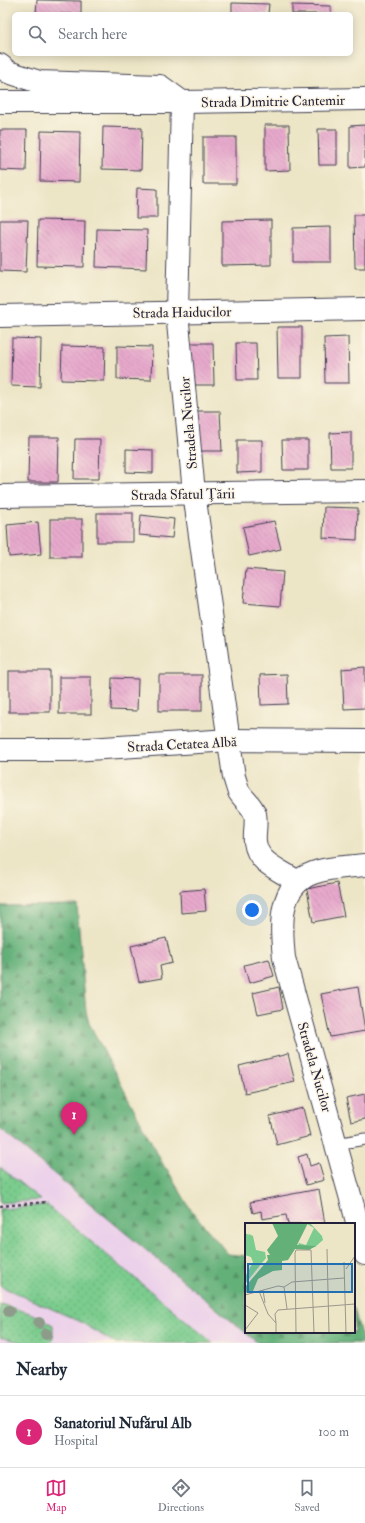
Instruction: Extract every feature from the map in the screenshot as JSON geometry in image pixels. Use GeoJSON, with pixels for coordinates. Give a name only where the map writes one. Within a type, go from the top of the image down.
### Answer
{"type":"FeatureCollection","features":[{"type":"Feature","properties":{"kind":"street","name":"Strada Dimitrie Cantemir"},"geometry":{"type":"LineString","coordinates":[[0,65],[8,72],[39,82],[160,86],[182,102]]}},
{"type":"Feature","properties":{"kind":"street","name":"Strada Dimitrie Cantemir"},"geometry":{"type":"LineString","coordinates":[[0,102],[182,102],[365,99]]}},
{"type":"Feature","properties":{"kind":"street","name":"Stradela Nucilor"},"geometry":{"type":"LineString","coordinates":[[182,102],[177,312],[194,493],[234,777],[239,791],[250,804],[255,815],[255,843],[260,857],[273,869],[288,875],[298,882],[288,894],[284,906],[281,927],[284,958],[365,1254]]}},
{"type":"Feature","properties":{"kind":"street","name":"Strada Haiducilor"},"geometry":{"type":"LineString","coordinates":[[0,316],[365,309]]}},
{"type":"Feature","properties":{"kind":"street","name":"Strada Sfatul Țării"},"geometry":{"type":"LineString","coordinates":[[0,496],[365,491]]}},
{"type":"Feature","properties":{"kind":"street","name":"Strada Cetatea Albă"},"geometry":{"type":"LineString","coordinates":[[0,750],[72,750],[230,740],[365,741]]}},
{"type":"Feature","properties":{"kind":"street"},"geometry":{"type":"LineString","coordinates":[[298,882],[313,873],[365,865]]}},
{"type":"Feature","properties":{"kind":"street"},"geometry":{"type":"LineString","coordinates":[[353,1206],[365,1185]]}},
{"type":"Feature","properties":{"kind":"lane"},"geometry":{"type":"LineString","coordinates":[[336,1144],[365,1139]]}},
{"type":"Feature","properties":{"kind":"path"},"geometry":{"type":"LineString","coordinates":[[0,1206],[48,1202]]}},
{"type":"Feature","properties":{"kind":"shaded area"},"geometry":{"type":"Polygon","coordinates":[[[77,905],[86,1012],[89,1023],[165,1168],[191,1210],[228,1254],[245,1256],[245,1333],[355,1333],[355,1312],[363,1343],[0,1343],[0,906],[77,905]]]}},
{"type":"Feature","properties":{"kind":"green space"},"geometry":{"type":"Polygon","coordinates":[[[77,905],[86,1012],[89,1023],[165,1168],[191,1210],[228,1254],[245,1256],[245,1332],[0,1129],[0,906],[77,905]]]}},
{"type":"Feature","properties":{"kind":"green space"},"geometry":{"type":"Polygon","coordinates":[[[0,1167],[41,1200],[0,1203],[0,1167]]]}},
{"type":"Feature","properties":{"kind":"green space"},"geometry":{"type":"Polygon","coordinates":[[[47,1205],[213,1343],[115,1343],[79,1321],[0,1286],[0,1209],[47,1205]]]}},
{"type":"Feature","properties":{"kind":"green space"},"geometry":{"type":"Polygon","coordinates":[[[0,1304],[33,1314],[53,1325],[53,1337],[50,1343],[25,1343],[0,1337],[0,1304]]]}},
{"type":"Feature","properties":{"kind":"green space"},"geometry":{"type":"Polygon","coordinates":[[[355,1312],[363,1343],[258,1343],[246,1333],[355,1333],[355,1312]]]}},
{"type":"Feature","properties":{"kind":"building"},"geometry":{"type":"Polygon","coordinates":[[[37,0],[81,1],[81,12],[36,12],[37,0]]]}},
{"type":"Feature","properties":{"kind":"building"},"geometry":{"type":"Polygon","coordinates":[[[232,3],[269,4],[268,12],[232,12],[232,3]]]}},
{"type":"Feature","properties":{"kind":"building"},"geometry":{"type":"Polygon","coordinates":[[[292,5],[331,6],[331,12],[292,12],[292,5]]]}},
{"type":"Feature","properties":{"kind":"building"},"geometry":{"type":"Polygon","coordinates":[[[265,125],[289,125],[290,170],[265,171],[265,125]]]}},
{"type":"Feature","properties":{"kind":"building"},"geometry":{"type":"Polygon","coordinates":[[[365,125],[365,167],[350,168],[350,126],[365,125]]]}},
{"type":"Feature","properties":{"kind":"building"},"geometry":{"type":"Polygon","coordinates":[[[103,127],[142,128],[141,170],[102,169],[103,127]]]}},
{"type":"Feature","properties":{"kind":"building"},"geometry":{"type":"Polygon","coordinates":[[[318,129],[337,129],[337,165],[319,165],[318,129]]]}},
{"type":"Feature","properties":{"kind":"building"},"geometry":{"type":"Polygon","coordinates":[[[0,130],[27,130],[26,171],[0,170],[0,130]]]}},
{"type":"Feature","properties":{"kind":"building"},"geometry":{"type":"Polygon","coordinates":[[[41,131],[80,132],[79,182],[40,181],[41,131]]]}},
{"type":"Feature","properties":{"kind":"building"},"geometry":{"type":"Polygon","coordinates":[[[203,137],[236,137],[236,184],[203,184],[203,137]]]}},
{"type":"Feature","properties":{"kind":"building"},"geometry":{"type":"Polygon","coordinates":[[[137,188],[157,189],[157,218],[136,218],[137,188]]]}},
{"type":"Feature","properties":{"kind":"building"},"geometry":{"type":"Polygon","coordinates":[[[354,215],[365,215],[365,268],[355,268],[354,215]]]}},
{"type":"Feature","properties":{"kind":"building"},"geometry":{"type":"Polygon","coordinates":[[[0,220],[28,220],[26,272],[0,271],[0,220]]]}},
{"type":"Feature","properties":{"kind":"building"},"geometry":{"type":"Polygon","coordinates":[[[38,220],[85,221],[84,267],[37,266],[38,220]]]}},
{"type":"Feature","properties":{"kind":"building"},"geometry":{"type":"Polygon","coordinates":[[[271,220],[271,265],[222,266],[222,221],[271,220]]]}},
{"type":"Feature","properties":{"kind":"building"},"geometry":{"type":"Polygon","coordinates":[[[331,227],[331,262],[293,262],[293,228],[331,227]]]}},
{"type":"Feature","properties":{"kind":"building"},"geometry":{"type":"Polygon","coordinates":[[[97,229],[147,230],[146,269],[96,267],[97,229]]]}},
{"type":"Feature","properties":{"kind":"building"},"geometry":{"type":"Polygon","coordinates":[[[277,327],[302,327],[302,378],[278,378],[277,327]]]}},
{"type":"Feature","properties":{"kind":"building"},"geometry":{"type":"Polygon","coordinates":[[[348,337],[349,383],[325,383],[324,338],[348,337]]]}},
{"type":"Feature","properties":{"kind":"building"},"geometry":{"type":"Polygon","coordinates":[[[12,338],[41,339],[40,387],[11,386],[12,338]]]}},
{"type":"Feature","properties":{"kind":"building"},"geometry":{"type":"Polygon","coordinates":[[[188,343],[213,343],[214,385],[189,385],[188,343]]]}},
{"type":"Feature","properties":{"kind":"building"},"geometry":{"type":"Polygon","coordinates":[[[236,343],[256,343],[257,380],[237,380],[236,343]]]}},
{"type":"Feature","properties":{"kind":"building"},"geometry":{"type":"Polygon","coordinates":[[[62,346],[105,347],[104,381],[61,380],[62,346]]]}},
{"type":"Feature","properties":{"kind":"building"},"geometry":{"type":"Polygon","coordinates":[[[117,346],[152,347],[151,380],[117,379],[117,346]]]}},
{"type":"Feature","properties":{"kind":"building"},"geometry":{"type":"Polygon","coordinates":[[[195,411],[220,411],[222,451],[195,451],[195,411]]]}},
{"type":"Feature","properties":{"kind":"building"},"geometry":{"type":"Polygon","coordinates":[[[351,432],[351,468],[331,468],[330,433],[351,432]]]}},
{"type":"Feature","properties":{"kind":"building"},"geometry":{"type":"Polygon","coordinates":[[[29,437],[59,437],[58,482],[28,482],[29,437]]]}},
{"type":"Feature","properties":{"kind":"building"},"geometry":{"type":"Polygon","coordinates":[[[75,439],[100,439],[99,479],[74,479],[75,439]]]}},
{"type":"Feature","properties":{"kind":"building"},"geometry":{"type":"Polygon","coordinates":[[[237,440],[262,440],[262,472],[237,473],[237,440]]]}},
{"type":"Feature","properties":{"kind":"building"},"geometry":{"type":"Polygon","coordinates":[[[282,440],[308,440],[308,470],[283,470],[282,440]]]}},
{"type":"Feature","properties":{"kind":"building"},"geometry":{"type":"Polygon","coordinates":[[[126,449],[153,450],[153,473],[126,472],[126,449]]]}},
{"type":"Feature","properties":{"kind":"building"},"geometry":{"type":"Polygon","coordinates":[[[324,507],[358,508],[357,540],[323,538],[324,507]]]}},
{"type":"Feature","properties":{"kind":"building"},"geometry":{"type":"Polygon","coordinates":[[[97,513],[133,513],[133,542],[97,542],[97,513]]]}},
{"type":"Feature","properties":{"kind":"building"},"geometry":{"type":"Polygon","coordinates":[[[141,515],[174,519],[172,538],[139,535],[141,515]]]}},
{"type":"Feature","properties":{"kind":"building"},"geometry":{"type":"Polygon","coordinates":[[[50,519],[82,519],[82,557],[50,557],[50,519]]]}},
{"type":"Feature","properties":{"kind":"building"},"geometry":{"type":"Polygon","coordinates":[[[274,521],[281,549],[249,556],[243,527],[274,521]]]}},
{"type":"Feature","properties":{"kind":"building"},"geometry":{"type":"Polygon","coordinates":[[[38,522],[41,554],[9,557],[7,525],[38,522]]]}},
{"type":"Feature","properties":{"kind":"building"},"geometry":{"type":"Polygon","coordinates":[[[246,569],[283,572],[280,606],[243,603],[246,569]]]}},
{"type":"Feature","properties":{"kind":"building"},"geometry":{"type":"Polygon","coordinates":[[[365,667],[365,708],[344,709],[342,669],[365,667]]]}},
{"type":"Feature","properties":{"kind":"building"},"geometry":{"type":"Polygon","coordinates":[[[9,671],[50,671],[50,712],[9,712],[9,671]]]}},
{"type":"Feature","properties":{"kind":"building"},"geometry":{"type":"Polygon","coordinates":[[[287,674],[288,704],[261,705],[260,675],[287,674]]]}},
{"type":"Feature","properties":{"kind":"building"},"geometry":{"type":"Polygon","coordinates":[[[159,675],[202,675],[202,711],[159,711],[159,675]]]}},
{"type":"Feature","properties":{"kind":"building"},"geometry":{"type":"Polygon","coordinates":[[[59,677],[91,677],[91,714],[59,714],[59,677]]]}},
{"type":"Feature","properties":{"kind":"building"},"geometry":{"type":"Polygon","coordinates":[[[112,678],[138,679],[137,711],[111,710],[112,678]]]}},
{"type":"Feature","properties":{"kind":"building"},"geometry":{"type":"Polygon","coordinates":[[[337,883],[344,916],[313,922],[307,889],[337,883]]]}},
{"type":"Feature","properties":{"kind":"building"},"geometry":{"type":"Polygon","coordinates":[[[204,889],[206,911],[181,913],[180,891],[204,889]]]}},
{"type":"Feature","properties":{"kind":"building"},"geometry":{"type":"Polygon","coordinates":[[[166,938],[172,963],[160,966],[162,978],[139,982],[131,946],[166,938]]]}},
{"type":"Feature","properties":{"kind":"building"},"geometry":{"type":"Polygon","coordinates":[[[269,959],[274,976],[249,983],[244,965],[269,959]]]}},
{"type":"Feature","properties":{"kind":"building"},"geometry":{"type":"Polygon","coordinates":[[[279,987],[283,1009],[258,1014],[253,993],[279,987]]]}},
{"type":"Feature","properties":{"kind":"building"},"geometry":{"type":"Polygon","coordinates":[[[358,987],[365,1031],[330,1037],[321,994],[358,987]]]}},
{"type":"Feature","properties":{"kind":"building"},"geometry":{"type":"Polygon","coordinates":[[[288,1054],[295,1082],[245,1093],[239,1066],[288,1054]]]}},
{"type":"Feature","properties":{"kind":"building"},"geometry":{"type":"Polygon","coordinates":[[[365,1094],[365,1119],[351,1122],[346,1098],[365,1094]]]}},
{"type":"Feature","properties":{"kind":"building"},"geometry":{"type":"Polygon","coordinates":[[[303,1108],[310,1136],[277,1145],[270,1116],[303,1108]]]}},
{"type":"Feature","properties":{"kind":"building"},"geometry":{"type":"Polygon","coordinates":[[[307,1154],[310,1166],[319,1163],[324,1180],[306,1185],[298,1157],[307,1154]]]}},
{"type":"Feature","properties":{"kind":"building"},"geometry":{"type":"Polygon","coordinates":[[[319,1189],[325,1223],[288,1223],[286,1215],[262,1219],[261,1211],[253,1213],[250,1202],[319,1189]]]}},
{"type":"Feature","properties":{"kind":"place","name":"Sanatoriul Nufărul Alb"},"geometry":{"type":"Point","coordinates":[74,1135]}}]}
